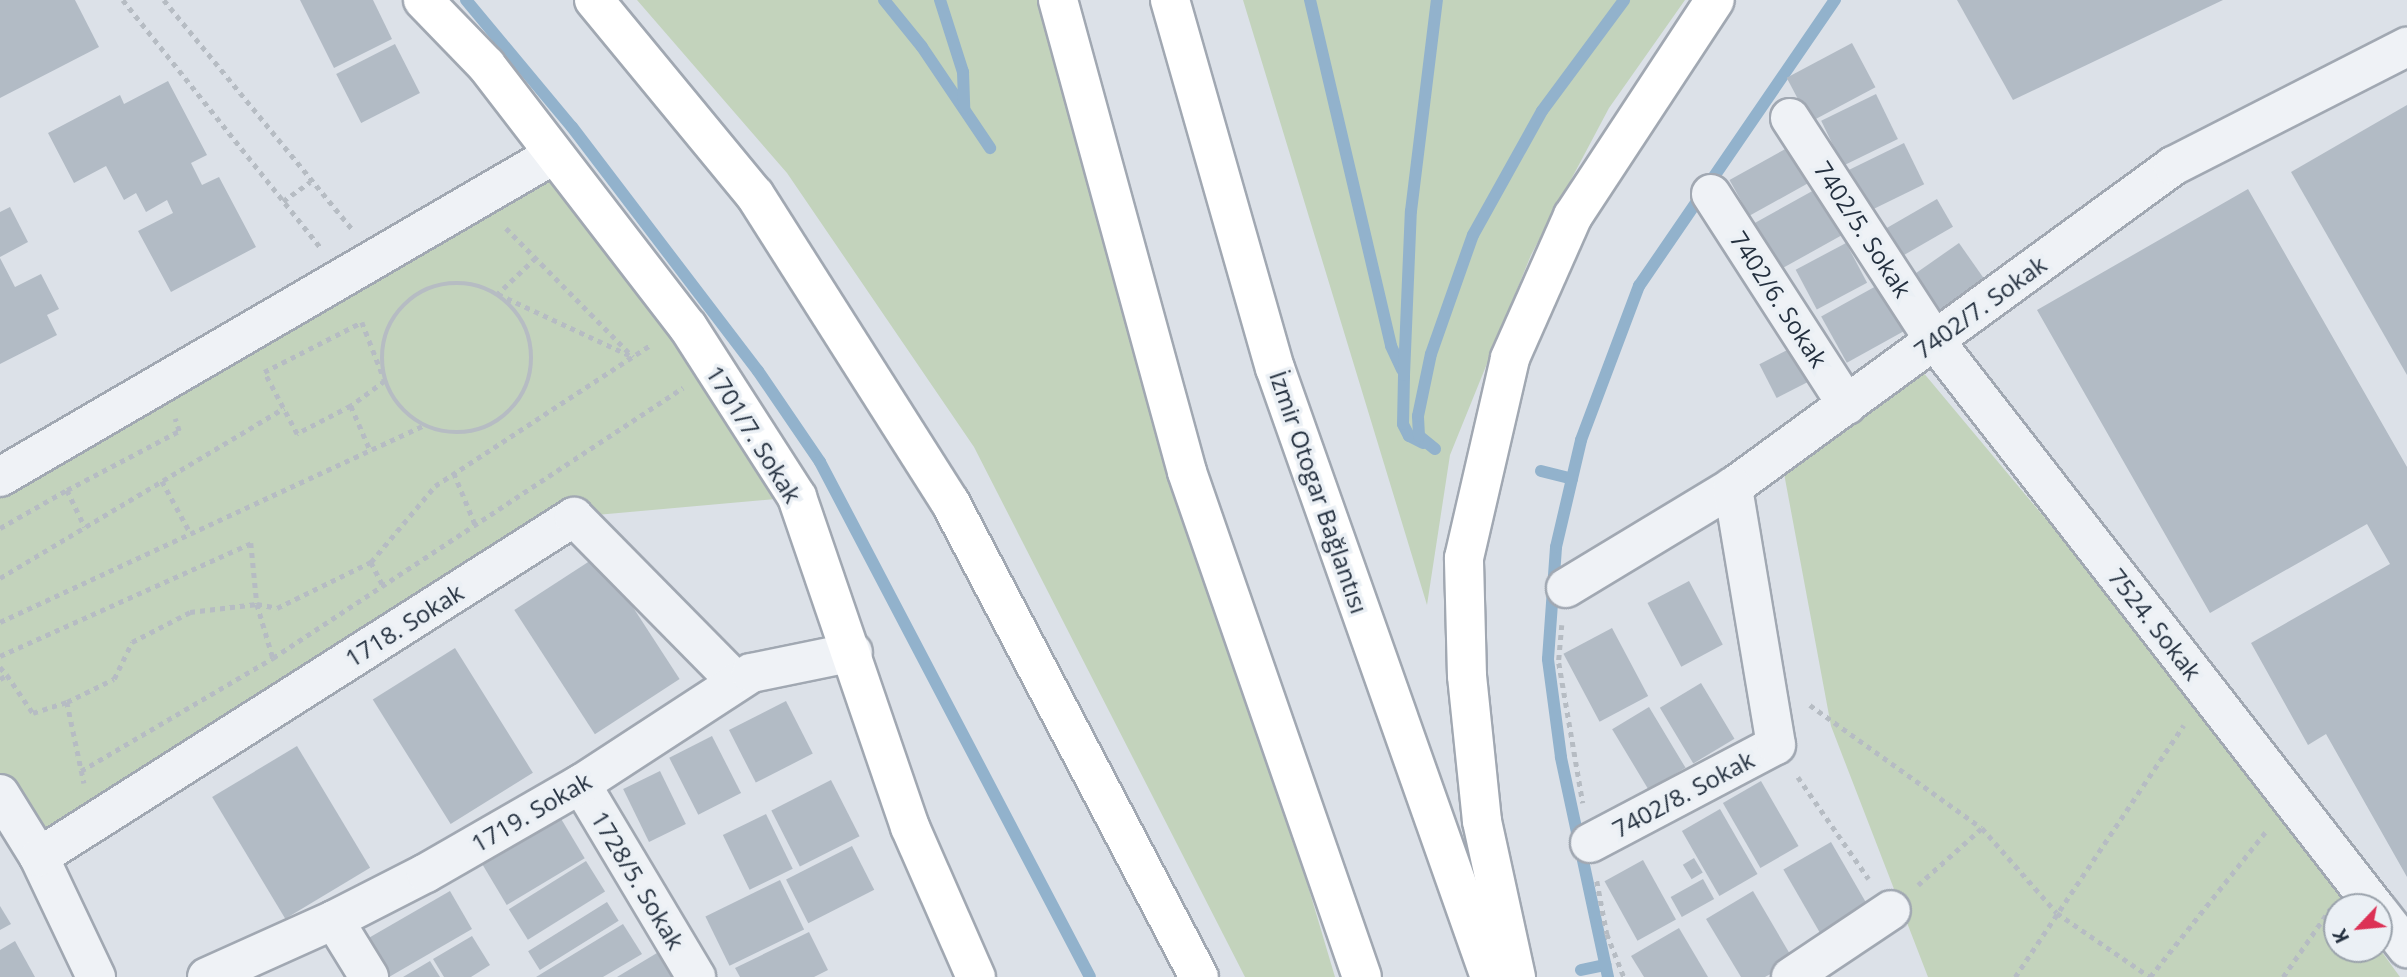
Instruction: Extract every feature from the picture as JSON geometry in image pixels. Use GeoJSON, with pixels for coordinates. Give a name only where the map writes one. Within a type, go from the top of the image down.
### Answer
{"type":"FeatureCollection","features":[{"type":"Feature","properties":{"kind":"main road","name":"1701/7. Sokak"},"geometry":{"type":"LineString","coordinates":[[423,0],[486,65],[688,327],[797,497],[853,652],[910,827],[976,977]]}},
{"type":"Feature","properties":{"kind":"main road"},"geometry":{"type":"LineString","coordinates":[[594,0],[755,195],[950,502],[1199,977]]}},
{"type":"Feature","properties":{"kind":"main road"},"geometry":{"type":"LineString","coordinates":[[1058,0],[1188,472],[1362,977]]}},
{"type":"Feature","properties":{"kind":"main road","name":"İzmir Otogar Bağlantısı"},"geometry":{"type":"LineString","coordinates":[[1170,0],[1275,368],[1490,977]]}},
{"type":"Feature","properties":{"kind":"main road"},"geometry":{"type":"LineString","coordinates":[[1516,977],[1482,821],[1466,676],[1464,558],[1510,358],[1573,216],[1715,0]]}},
{"type":"Feature","properties":{"kind":"street","name":"7402/7. Sokak"},"geometry":{"type":"LineString","coordinates":[[1566,588],[1733,487],[2173,166],[2407,47]]}},
{"type":"Feature","properties":{"kind":"street","name":"7402/5. Sokak"},"geometry":{"type":"LineString","coordinates":[[1790,118],[1935,341]]}},
{"type":"Feature","properties":{"kind":"street"},"geometry":{"type":"LineString","coordinates":[[0,477],[342,275],[554,155]]}},
{"type":"Feature","properties":{"kind":"street","name":"7402/6. Sokak"},"geometry":{"type":"LineString","coordinates":[[1711,194],[1847,405]]}},
{"type":"Feature","properties":{"kind":"street","name":"7524. Sokak"},"geometry":{"type":"LineString","coordinates":[[1935,341],[2364,893]]}},
{"type":"Feature","properties":{"kind":"street"},"geometry":{"type":"LineString","coordinates":[[1733,487],[1776,745]]}},
{"type":"Feature","properties":{"kind":"street","name":"1718. Sokak"},"geometry":{"type":"LineString","coordinates":[[39,857],[574,517],[736,681]]}},
{"type":"Feature","properties":{"kind":"street","name":"1719. Sokak"},"geometry":{"type":"LineString","coordinates":[[206,977],[334,920],[581,784],[751,673],[853,652]]}},
{"type":"Feature","properties":{"kind":"street","name":"7402/8. Sokak"},"geometry":{"type":"LineString","coordinates":[[1590,843],[1776,745]]}},
{"type":"Feature","properties":{"kind":"street","name":"1728/5. Sokak"},"geometry":{"type":"LineString","coordinates":[[581,784],[696,977]]}},
{"type":"Feature","properties":{"kind":"street"},"geometry":{"type":"LineString","coordinates":[[0,794],[39,857],[96,977]]}},
{"type":"Feature","properties":{"kind":"street"},"geometry":{"type":"LineString","coordinates":[[1791,977],[1891,910]]}},
{"type":"Feature","properties":{"kind":"street"},"geometry":{"type":"LineString","coordinates":[[334,920],[369,977]]}},
{"type":"Feature","properties":{"kind":"street"},"geometry":{"type":"LineString","coordinates":[[2393,930],[2407,948]]}},
{"type":"Feature","properties":{"kind":"path"},"geometry":{"type":"LineString","coordinates":[[123,0],[342,275]]}},
{"type":"Feature","properties":{"kind":"path"},"geometry":{"type":"LineString","coordinates":[[164,0],[310,182],[376,256]]}},
{"type":"Feature","properties":{"kind":"path"},"geometry":{"type":"LineString","coordinates":[[283,201],[310,182]]}},
{"type":"Feature","properties":{"kind":"path"},"geometry":{"type":"LineString","coordinates":[[500,222],[633,357]]}},
{"type":"Feature","properties":{"kind":"path"},"geometry":{"type":"LineString","coordinates":[[498,294],[536,258]]}},
{"type":"Feature","properties":{"kind":"path"},"geometry":{"type":"LineString","coordinates":[[385,381],[382,357],[387,332],[398,312],[416,295],[457,282],[498,294],[633,357]]}},
{"type":"Feature","properties":{"kind":"path"},"geometry":{"type":"LineString","coordinates":[[385,381],[351,406],[297,434],[264,372],[362,322],[385,381],[400,407],[424,425],[448,433],[473,433],[497,423],[516,407],[529,384],[533,359],[529,334],[517,312],[498,294]]}},
{"type":"Feature","properties":{"kind":"path"},"geometry":{"type":"LineString","coordinates":[[0,667],[33,713],[67,702],[114,679],[132,642],[190,611],[257,604],[277,608],[371,562],[435,486],[653,343],[688,327]]}},
{"type":"Feature","properties":{"kind":"path"},"geometry":{"type":"LineString","coordinates":[[646,332],[662,354]]}},
{"type":"Feature","properties":{"kind":"path"},"geometry":{"type":"LineString","coordinates":[[81,771],[273,658],[687,385],[679,375]]}},
{"type":"Feature","properties":{"kind":"path"},"geometry":{"type":"LineString","coordinates":[[351,406],[371,452]]}},
{"type":"Feature","properties":{"kind":"path"},"geometry":{"type":"LineString","coordinates":[[0,578],[284,408]]}},
{"type":"Feature","properties":{"kind":"path"},"geometry":{"type":"LineString","coordinates":[[0,622],[371,452],[424,425]]}},
{"type":"Feature","properties":{"kind":"path"},"geometry":{"type":"LineString","coordinates":[[454,473],[475,525]]}},
{"type":"Feature","properties":{"kind":"path"},"geometry":{"type":"LineString","coordinates":[[162,481],[191,534]]}},
{"type":"Feature","properties":{"kind":"path"},"geometry":{"type":"LineString","coordinates":[[0,528],[67,490],[85,527]]}},
{"type":"Feature","properties":{"kind":"path"},"geometry":{"type":"LineString","coordinates":[[0,656],[251,543],[257,604],[273,658]]}},
{"type":"Feature","properties":{"kind":"path"},"geometry":{"type":"LineString","coordinates":[[371,562],[383,586]]}},
{"type":"Feature","properties":{"kind":"path"},"geometry":{"type":"LineString","coordinates":[[1566,588],[1559,663],[1607,934],[1624,977]]}},
{"type":"Feature","properties":{"kind":"path"},"geometry":{"type":"LineString","coordinates":[[0,679],[8,675]]}},
{"type":"Feature","properties":{"kind":"path"},"geometry":{"type":"LineString","coordinates":[[2015,977],[2207,691]]}},
{"type":"Feature","properties":{"kind":"path"},"geometry":{"type":"LineString","coordinates":[[67,702],[91,823]]}},
{"type":"Feature","properties":{"kind":"path"},"geometry":{"type":"LineString","coordinates":[[1806,702],[1982,828],[2057,913],[2150,977],[2291,799]]}},
{"type":"Feature","properties":{"kind":"path"},"geometry":{"type":"LineString","coordinates":[[1776,745],[1891,910],[1982,828]]}},
{"type":"Feature","properties":{"kind":"path"},"geometry":{"type":"LineString","coordinates":[[2283,977],[2352,877]]}},
{"type":"Feature","properties":{"kind":"green space"},"geometry":{"type":"Polygon","coordinates":[[[637,0],[1045,0],[1335,977],[1245,977],[974,447],[787,173],[637,0]]]}},
{"type":"Feature","properties":{"kind":"green space"},"geometry":{"type":"Polygon","coordinates":[[[1243,0],[1685,0],[1609,108],[1531,255],[1450,455],[1427,605],[1243,0]]]}},
{"type":"Feature","properties":{"kind":"green space"},"geometry":{"type":"Polygon","coordinates":[[[553,155],[797,497],[574,517],[39,857],[0,794],[0,477],[553,155]]]}},
{"type":"Feature","properties":{"kind":"green space"},"geometry":{"type":"Polygon","coordinates":[[[1922,371],[2198,701],[2339,893],[2323,893],[2323,963],[2390,963],[2400,977],[1928,977],[1831,726],[1783,468],[1922,371]]]}},
{"type":"Feature","properties":{"kind":"building"},"geometry":{"type":"Polygon","coordinates":[[[0,0],[75,0],[99,47],[0,98],[0,0]]]}},
{"type":"Feature","properties":{"kind":"building"},"geometry":{"type":"Polygon","coordinates":[[[300,0],[373,0],[392,39],[334,68],[300,0]]]}},
{"type":"Feature","properties":{"kind":"building"},"geometry":{"type":"Polygon","coordinates":[[[1957,0],[2223,0],[2013,100],[1957,0]]]}},
{"type":"Feature","properties":{"kind":"building"},"geometry":{"type":"Polygon","coordinates":[[[1852,43],[1875,87],[1810,122],[1787,78],[1852,43]]]}},
{"type":"Feature","properties":{"kind":"building"},"geometry":{"type":"Polygon","coordinates":[[[395,44],[420,93],[361,123],[336,74],[395,44]]]}},
{"type":"Feature","properties":{"kind":"building"},"geometry":{"type":"Polygon","coordinates":[[[168,81],[207,155],[191,163],[202,185],[219,177],[256,247],[171,292],[138,231],[173,213],[167,200],[146,212],[136,193],[124,200],[106,166],[74,183],[48,133],[120,95],[124,104],[168,81]]]}},
{"type":"Feature","properties":{"kind":"building"},"geometry":{"type":"Polygon","coordinates":[[[1876,94],[1898,139],[1843,166],[1821,121],[1876,94]]]}},
{"type":"Feature","properties":{"kind":"building"},"geometry":{"type":"Polygon","coordinates":[[[2407,105],[2407,375],[2291,172],[2407,105]]]}},
{"type":"Feature","properties":{"kind":"building"},"geometry":{"type":"Polygon","coordinates":[[[1904,143],[1924,184],[1861,215],[1841,174],[1904,143]]]}},
{"type":"Feature","properties":{"kind":"building"},"geometry":{"type":"Polygon","coordinates":[[[1789,147],[1809,183],[1749,216],[1730,180],[1789,147]]]}},
{"type":"Feature","properties":{"kind":"building"},"geometry":{"type":"Polygon","coordinates":[[[1816,189],[1842,235],[1780,270],[1754,223],[1816,189]]]}},
{"type":"Feature","properties":{"kind":"building"},"geometry":{"type":"Polygon","coordinates":[[[2248,189],[2407,467],[2407,877],[2326,734],[2308,745],[2251,643],[2390,564],[2367,524],[2210,613],[2037,310],[2248,189]]]}},
{"type":"Feature","properties":{"kind":"building"},"geometry":{"type":"Polygon","coordinates":[[[1937,199],[1953,227],[1894,261],[1878,233],[1937,199]]]}},
{"type":"Feature","properties":{"kind":"building"},"geometry":{"type":"Polygon","coordinates":[[[10,207],[28,242],[0,257],[0,212],[10,207]]]}},
{"type":"Feature","properties":{"kind":"building"},"geometry":{"type":"Polygon","coordinates":[[[1846,243],[1867,283],[1817,309],[1796,270],[1846,243]]]}},
{"type":"Feature","properties":{"kind":"building"},"geometry":{"type":"Polygon","coordinates":[[[1959,243],[1985,280],[1937,313],[1911,276],[1959,243]]]}},
{"type":"Feature","properties":{"kind":"building"},"geometry":{"type":"Polygon","coordinates":[[[0,258],[15,287],[41,274],[59,309],[47,315],[57,335],[0,364],[0,258]]]}},
{"type":"Feature","properties":{"kind":"building"},"geometry":{"type":"Polygon","coordinates":[[[1878,285],[1904,331],[1847,363],[1821,317],[1878,285]]]}},
{"type":"Feature","properties":{"kind":"building"},"geometry":{"type":"Polygon","coordinates":[[[1795,346],[1812,380],[1777,398],[1759,364],[1795,346]]]}},
{"type":"Feature","properties":{"kind":"building"},"geometry":{"type":"Polygon","coordinates":[[[599,555],[680,679],[595,734],[514,610],[599,555]]]}},
{"type":"Feature","properties":{"kind":"building"},"geometry":{"type":"Polygon","coordinates":[[[1689,581],[1723,645],[1681,667],[1648,603],[1689,581]]]}},
{"type":"Feature","properties":{"kind":"building"},"geometry":{"type":"Polygon","coordinates":[[[1612,628],[1648,696],[1600,722],[1563,654],[1612,628]]]}},
{"type":"Feature","properties":{"kind":"building"},"geometry":{"type":"Polygon","coordinates":[[[455,648],[533,773],[451,824],[373,699],[455,648]]]}},
{"type":"Feature","properties":{"kind":"building"},"geometry":{"type":"Polygon","coordinates":[[[1701,683],[1734,739],[1693,763],[1660,708],[1701,683]]]}},
{"type":"Feature","properties":{"kind":"building"},"geometry":{"type":"Polygon","coordinates":[[[786,701],[813,754],[756,783],[729,730],[786,701]]]}},
{"type":"Feature","properties":{"kind":"building"},"geometry":{"type":"Polygon","coordinates":[[[1649,707],[1686,768],[1649,790],[1612,729],[1649,707]]]}},
{"type":"Feature","properties":{"kind":"building"},"geometry":{"type":"Polygon","coordinates":[[[712,736],[741,793],[698,815],[669,758],[712,736]]]}},
{"type":"Feature","properties":{"kind":"building"},"geometry":{"type":"Polygon","coordinates":[[[297,746],[370,868],[285,919],[212,797],[297,746]]]}},
{"type":"Feature","properties":{"kind":"building"},"geometry":{"type":"Polygon","coordinates":[[[660,771],[686,824],[649,842],[623,789],[660,771]]]}},
{"type":"Feature","properties":{"kind":"building"},"geometry":{"type":"Polygon","coordinates":[[[831,780],[860,836],[800,867],[771,810],[831,780]]]}},
{"type":"Feature","properties":{"kind":"building"},"geometry":{"type":"Polygon","coordinates":[[[1761,781],[1798,846],[1760,868],[1723,803],[1761,781]]]}},
{"type":"Feature","properties":{"kind":"building"},"geometry":{"type":"Polygon","coordinates":[[[1720,809],[1758,874],[1719,896],[1682,831],[1720,809]]]}},
{"type":"Feature","properties":{"kind":"building"},"geometry":{"type":"Polygon","coordinates":[[[766,814],[793,869],[750,890],[723,835],[766,814]]]}},
{"type":"Feature","properties":{"kind":"building"},"geometry":{"type":"Polygon","coordinates":[[[560,817],[585,858],[507,905],[482,864],[560,817]]]}},
{"type":"Feature","properties":{"kind":"building"},"geometry":{"type":"Polygon","coordinates":[[[1831,842],[1871,911],[1823,939],[1783,870],[1831,842]]]}},
{"type":"Feature","properties":{"kind":"building"},"geometry":{"type":"Polygon","coordinates":[[[852,846],[874,890],[808,923],[786,880],[852,846]]]}},
{"type":"Feature","properties":{"kind":"building"},"geometry":{"type":"Polygon","coordinates":[[[1694,858],[1703,873],[1692,879],[1683,865],[1694,858]]]}},
{"type":"Feature","properties":{"kind":"building"},"geometry":{"type":"Polygon","coordinates":[[[1643,860],[1676,919],[1637,941],[1605,881],[1643,860]]]}},
{"type":"Feature","properties":{"kind":"building"},"geometry":{"type":"Polygon","coordinates":[[[586,861],[605,892],[528,940],[509,909],[586,861]]]}},
{"type":"Feature","properties":{"kind":"building"},"geometry":{"type":"Polygon","coordinates":[[[1703,879],[1714,899],[1682,917],[1671,897],[1703,879]]]}},
{"type":"Feature","properties":{"kind":"building"},"geometry":{"type":"Polygon","coordinates":[[[780,880],[804,929],[730,966],[705,916],[780,880]]]}},
{"type":"Feature","properties":{"kind":"building"},"geometry":{"type":"Polygon","coordinates":[[[450,891],[472,929],[389,977],[386,977],[365,940],[450,891]]]}},
{"type":"Feature","properties":{"kind":"building"},"geometry":{"type":"Polygon","coordinates":[[[1753,891],[1794,961],[1765,977],[1741,977],[1706,919],[1753,891]]]}},
{"type":"Feature","properties":{"kind":"building"},"geometry":{"type":"Polygon","coordinates":[[[607,902],[619,921],[540,970],[528,951],[607,902]]]}},
{"type":"Feature","properties":{"kind":"building"},"geometry":{"type":"Polygon","coordinates":[[[0,906],[11,924],[0,930],[0,906]]]}},
{"type":"Feature","properties":{"kind":"building"},"geometry":{"type":"Polygon","coordinates":[[[623,924],[642,954],[603,977],[536,977],[623,924]]]}},
{"type":"Feature","properties":{"kind":"building"},"geometry":{"type":"Polygon","coordinates":[[[1679,928],[1708,977],[1644,977],[1631,956],[1679,928]]]}},
{"type":"Feature","properties":{"kind":"building"},"geometry":{"type":"Polygon","coordinates":[[[809,932],[828,970],[814,977],[740,977],[735,968],[809,932]]]}},
{"type":"Feature","properties":{"kind":"building"},"geometry":{"type":"Polygon","coordinates":[[[472,936],[490,965],[471,977],[444,977],[433,959],[472,936]]]}},
{"type":"Feature","properties":{"kind":"building"},"geometry":{"type":"Polygon","coordinates":[[[15,941],[35,977],[0,977],[0,950],[15,941]]]}},
{"type":"Feature","properties":{"kind":"building"},"geometry":{"type":"Polygon","coordinates":[[[657,953],[672,977],[617,977],[657,953]]]}},
{"type":"Feature","properties":{"kind":"building"},"geometry":{"type":"Polygon","coordinates":[[[430,961],[440,977],[403,977],[430,961]]]}},
{"type":"Feature","properties":{"kind":"waterway"},"geometry":{"type":"LineString","coordinates":[[466,0],[572,127],[758,371],[820,462],[1090,977]]}},
{"type":"Feature","properties":{"kind":"waterway"},"geometry":{"type":"LineString","coordinates":[[884,0],[922,47],[990,148]]}},
{"type":"Feature","properties":{"kind":"waterway"},"geometry":{"type":"LineString","coordinates":[[940,0],[963,72],[964,108]]}},
{"type":"Feature","properties":{"kind":"waterway"},"geometry":{"type":"LineString","coordinates":[[1310,0],[1391,346],[1402,370]]}},
{"type":"Feature","properties":{"kind":"waterway"},"geometry":{"type":"LineString","coordinates":[[1423,443],[1409,436],[1403,424],[1404,375],[1411,211],[1437,0]]}},
{"type":"Feature","properties":{"kind":"waterway"},"geometry":{"type":"LineString","coordinates":[[1435,449],[1419,436],[1418,416],[1431,354],[1473,235],[1542,111],[1624,0]]}},
{"type":"Feature","properties":{"kind":"waterway"},"geometry":{"type":"LineString","coordinates":[[1608,977],[1561,757],[1548,659],[1556,547],[1581,440],[1639,286],[1835,0]]}},
{"type":"Feature","properties":{"kind":"waterway"},"geometry":{"type":"LineString","coordinates":[[1541,471],[1572,479]]}},
{"type":"Feature","properties":{"kind":"waterway"},"geometry":{"type":"LineString","coordinates":[[1581,970],[1605,965]]}}]}
